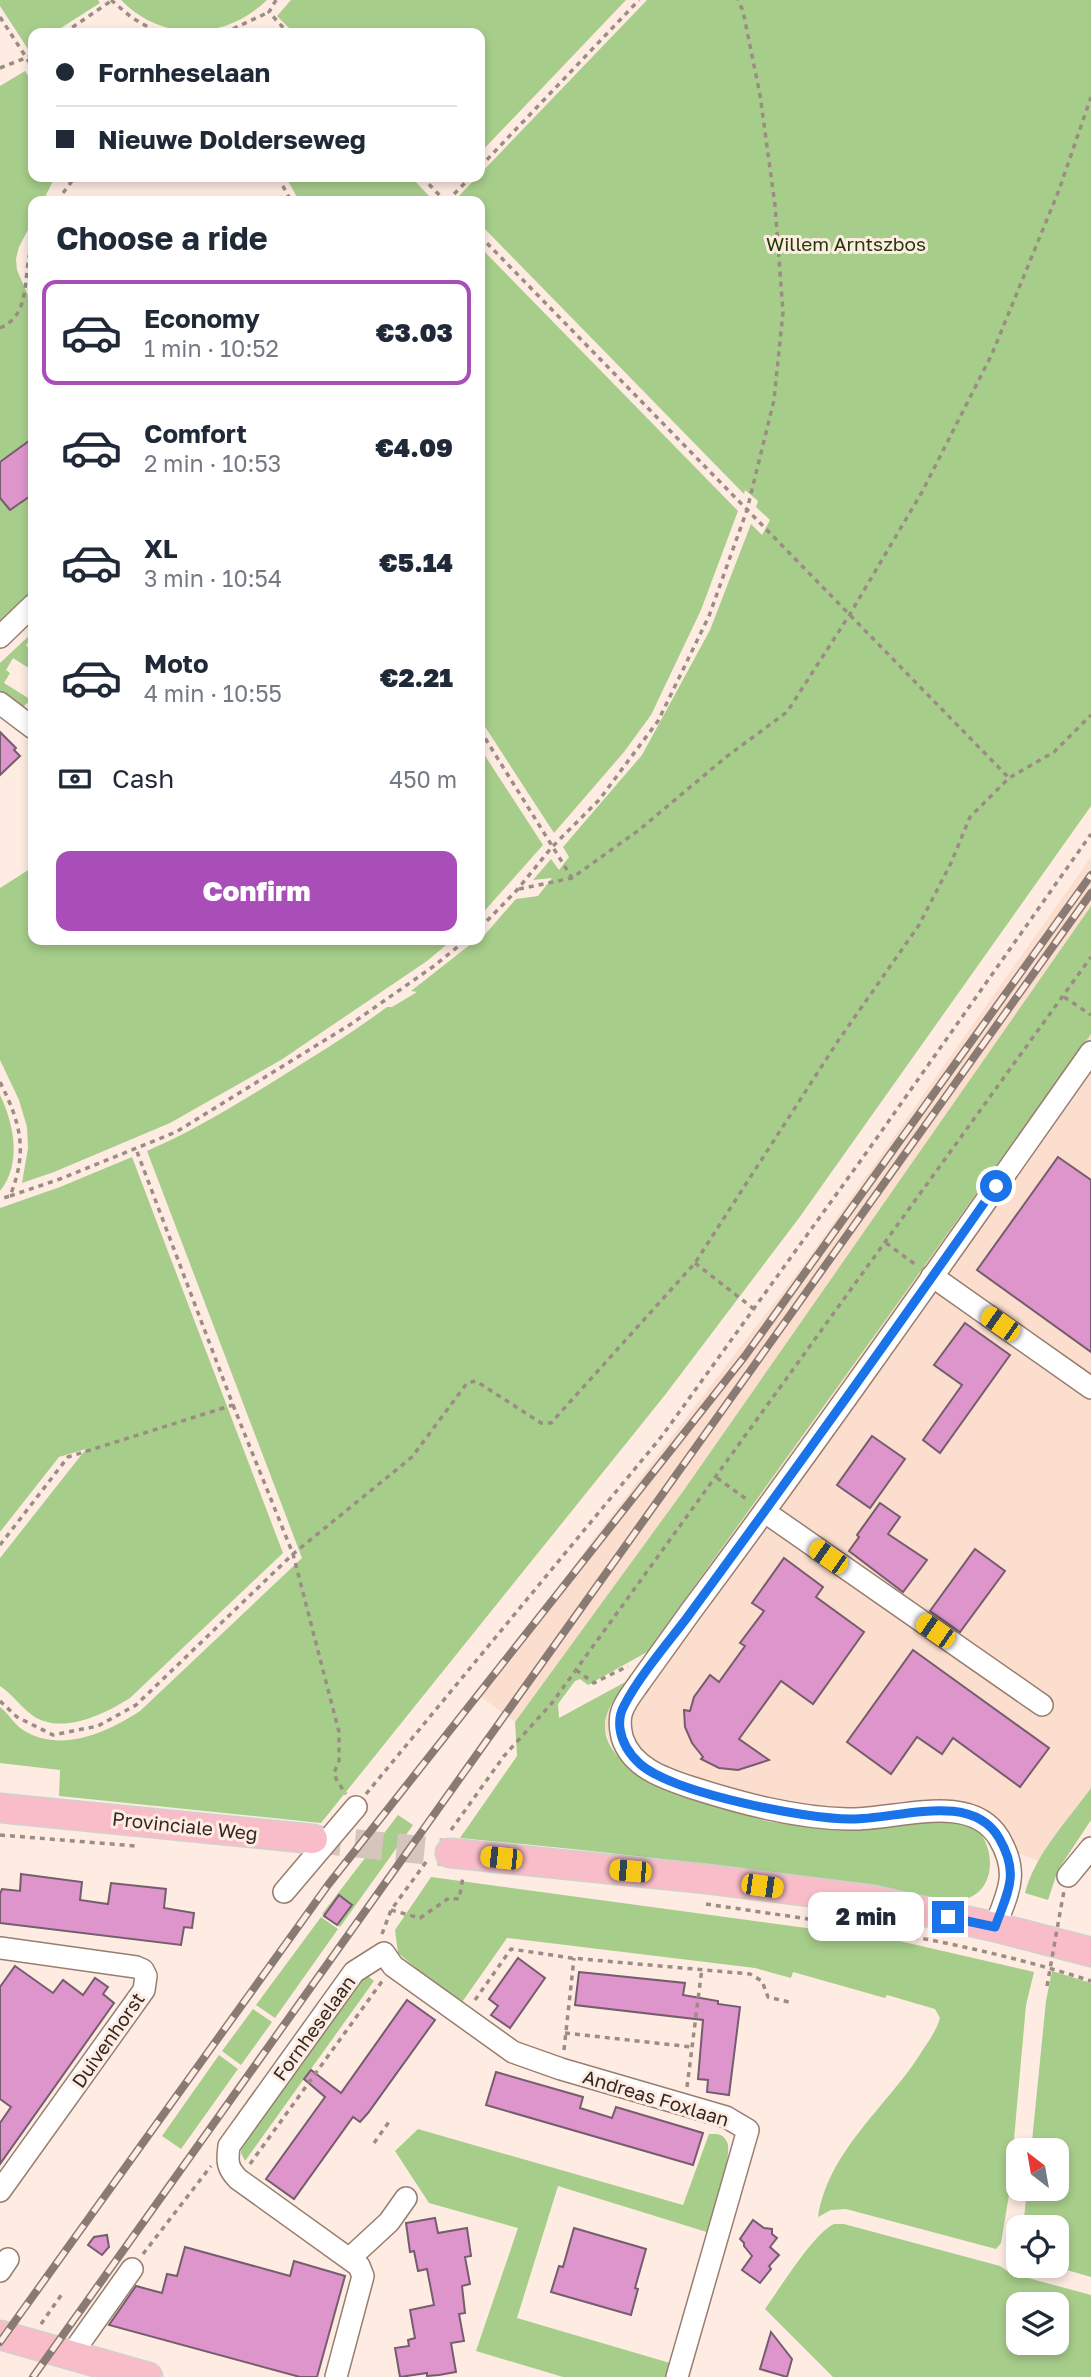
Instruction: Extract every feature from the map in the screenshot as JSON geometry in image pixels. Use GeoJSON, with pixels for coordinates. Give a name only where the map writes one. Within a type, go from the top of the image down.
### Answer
{"type":"FeatureCollection","features":[{"type":"Feature","properties":{"kind":"main road","name":"Provinciale Weg"},"geometry":{"type":"LineString","coordinates":[[0,1806],[313,1839]]}},
{"type":"Feature","properties":{"kind":"main road"},"geometry":{"type":"LineString","coordinates":[[456,1869],[707,1879],[873,1900],[1091,1952]]}},
{"type":"Feature","properties":{"kind":"main road"},"geometry":{"type":"LineString","coordinates":[[0,2335],[71,2355],[94,2370],[148,2377]]}},
{"type":"Feature","properties":{"kind":"street"},"geometry":{"type":"LineString","coordinates":[[0,637],[28,617]]}},
{"type":"Feature","properties":{"kind":"street"},"geometry":{"type":"LineString","coordinates":[[0,703],[28,724]]}},
{"type":"Feature","properties":{"kind":"street"},"geometry":{"type":"LineString","coordinates":[[995,1927],[1012,1875],[1002,1844],[985,1821],[954,1811],[933,1811],[878,1819],[846,1819],[788,1812],[714,1795],[667,1780],[639,1763],[625,1745],[620,1728],[624,1706],[1091,1052]]}},
{"type":"Feature","properties":{"kind":"street"},"geometry":{"type":"LineString","coordinates":[[932,1276],[1091,1388]]}},
{"type":"Feature","properties":{"kind":"street"},"geometry":{"type":"LineString","coordinates":[[765,1512],[1042,1705]]}},
{"type":"Feature","properties":{"kind":"street"},"geometry":{"type":"LineString","coordinates":[[284,1892],[356,1807]]}},
{"type":"Feature","properties":{"kind":"street"},"geometry":{"type":"LineString","coordinates":[[1068,1876],[1091,1848]]}},
{"type":"Feature","properties":{"kind":"street","name":"Duivenhorst"},"geometry":{"type":"LineString","coordinates":[[0,1948],[136,1966],[143,1970],[146,1984],[0,2191]]}},
{"type":"Feature","properties":{"kind":"street","name":"Andreas Foxlaan"},"geometry":{"type":"LineString","coordinates":[[388,1960],[513,2052],[561,2069],[726,2117],[748,2130],[677,2377]]}},
{"type":"Feature","properties":{"kind":"street","name":"Fornheselaan"},"geometry":{"type":"LineString","coordinates":[[232,2171],[229,2146],[354,1972],[388,1960]]}},
{"type":"Feature","properties":{"kind":"street"},"geometry":{"type":"LineString","coordinates":[[232,2171],[359,2266],[363,2276],[335,2377]]}},
{"type":"Feature","properties":{"kind":"street"},"geometry":{"type":"LineString","coordinates":[[350,2258],[389,2222],[406,2198]]}},
{"type":"Feature","properties":{"kind":"street"},"geometry":{"type":"LineString","coordinates":[[71,2355],[132,2269]]}},
{"type":"Feature","properties":{"kind":"path"},"geometry":{"type":"LineString","coordinates":[[71,28],[111,0],[150,28]]}},
{"type":"Feature","properties":{"kind":"path"},"geometry":{"type":"LineString","coordinates":[[235,28],[269,12],[276,0]]}},
{"type":"Feature","properties":{"kind":"path"},"geometry":{"type":"LineString","coordinates":[[485,162],[639,0]]}},
{"type":"Feature","properties":{"kind":"path"},"geometry":{"type":"LineString","coordinates":[[485,923],[517,890],[552,847],[599,800],[658,721],[709,616],[747,510],[774,400],[783,312],[775,205],[760,95],[738,0]]}},
{"type":"Feature","properties":{"kind":"path"},"geometry":{"type":"LineString","coordinates":[[269,12],[283,28]]}},
{"type":"Feature","properties":{"kind":"path"},"geometry":{"type":"LineString","coordinates":[[0,17],[27,59],[0,68]]}},
{"type":"Feature","properties":{"kind":"path"},"geometry":{"type":"LineString","coordinates":[[517,890],[572,878],[639,830],[726,757],[787,712],[850,614],[922,492],[992,354],[1059,190],[1091,97]]}},
{"type":"Feature","properties":{"kind":"path"},"geometry":{"type":"LineString","coordinates":[[427,182],[441,196]]}},
{"type":"Feature","properties":{"kind":"path"},"geometry":{"type":"LineString","coordinates":[[451,196],[466,182]]}},
{"type":"Feature","properties":{"kind":"path"},"geometry":{"type":"LineString","coordinates":[[485,241],[1009,778]]}},
{"type":"Feature","properties":{"kind":"path"},"geometry":{"type":"LineString","coordinates":[[0,328],[10,323],[19,309],[27,285],[28,269]]}},
{"type":"Feature","properties":{"kind":"path"},"geometry":{"type":"LineString","coordinates":[[0,1701],[17,1717],[53,1735],[98,1726],[136,1705],[293,1554],[412,1457],[467,1383],[476,1381],[541,1423],[551,1423],[695,1263],[838,1041],[919,925],[951,863],[970,817],[1009,778],[1054,752],[1091,715]]}},
{"type":"Feature","properties":{"kind":"path"},"geometry":{"type":"LineString","coordinates":[[485,738],[572,878]]}},
{"type":"Feature","properties":{"kind":"path"},"geometry":{"type":"LineString","coordinates":[[356,1807],[662,1436],[1091,834]]}},
{"type":"Feature","properties":{"kind":"path"},"geometry":{"type":"LineString","coordinates":[[0,1199],[176,1132],[351,1024],[460,945]]}},
{"type":"Feature","properties":{"kind":"path"},"geometry":{"type":"LineString","coordinates":[[465,1812],[521,1736],[538,1721],[717,1478],[1091,957]]}},
{"type":"Feature","properties":{"kind":"path"},"geometry":{"type":"LineString","coordinates":[[1063,996],[1091,1015]]}},
{"type":"Feature","properties":{"kind":"path"},"geometry":{"type":"LineString","coordinates":[[0,1082],[13,1108],[22,1150],[19,1174],[10,1196]]}},
{"type":"Feature","properties":{"kind":"path"},"geometry":{"type":"LineString","coordinates":[[136,1149],[293,1554],[339,1732],[339,1761],[334,1773],[341,1788]]}},
{"type":"Feature","properties":{"kind":"path"},"geometry":{"type":"LineString","coordinates":[[886,1243],[932,1276]]}},
{"type":"Feature","properties":{"kind":"path"},"geometry":{"type":"LineString","coordinates":[[695,1263],[754,1308]]}},
{"type":"Feature","properties":{"kind":"path"},"geometry":{"type":"LineString","coordinates":[[0,1545],[68,1457],[233,1405]]}},
{"type":"Feature","properties":{"kind":"path"},"geometry":{"type":"LineString","coordinates":[[717,1478],[765,1512]]}},
{"type":"Feature","properties":{"kind":"path"},"geometry":{"type":"LineString","coordinates":[[576,1670],[594,1683],[629,1665]]}},
{"type":"Feature","properties":{"kind":"path"},"geometry":{"type":"LineString","coordinates":[[391,1910],[420,1918],[449,1898],[459,1899],[456,1869]]}},
{"type":"Feature","properties":{"kind":"path"},"geometry":{"type":"LineString","coordinates":[[132,2269],[209,2167],[232,2171],[388,1960],[383,1931],[397,1900]]}},
{"type":"Feature","properties":{"kind":"path"},"geometry":{"type":"LineString","coordinates":[[706,1904],[895,1931],[1057,1970],[1091,1981]]}},
{"type":"Feature","properties":{"kind":"path"},"geometry":{"type":"LineString","coordinates":[[1047,1986],[1061,1907]]}},
{"type":"Feature","properties":{"kind":"path"},"geometry":{"type":"LineString","coordinates":[[463,2016],[511,1949],[574,1958],[750,1974],[762,1981],[768,1997],[793,2003]]}},
{"type":"Feature","properties":{"kind":"path"},"geometry":{"type":"LineString","coordinates":[[561,2069],[574,1958]]}},
{"type":"Feature","properties":{"kind":"path"},"geometry":{"type":"LineString","coordinates":[[685,2105],[702,1968]]}},
{"type":"Feature","properties":{"kind":"path"},"geometry":{"type":"LineString","coordinates":[[565,2033],[692,2047]]}},
{"type":"Feature","properties":{"kind":"path"},"geometry":{"type":"LineString","coordinates":[[374,2143],[391,2119]]}},
{"type":"Feature","properties":{"kind":"path"},"geometry":{"type":"LineString","coordinates":[[28,2343],[62,2294]]}},
{"type":"Feature","properties":{"kind":"shaded area"},"geometry":{"type":"Polygon","coordinates":[[[1091,857],[1091,906],[684,1490],[515,1722],[481,1697],[589,1545],[807,1260],[1091,857]]]}},
{"type":"Feature","properties":{"kind":"shaded area"},"geometry":{"type":"Polygon","coordinates":[[[1091,1034],[1091,1788],[1038,1861],[984,1839],[979,1831],[767,1822],[682,1793],[639,1774],[614,1753],[605,1729],[606,1713],[657,1637],[1091,1034]]]}},
{"type":"Feature","properties":{"kind":"green space"},"geometry":{"type":"Polygon","coordinates":[[[0,0],[98,0],[100,3],[61,28],[28,28],[28,49],[0,6],[0,0]]]}},
{"type":"Feature","properties":{"kind":"green space"},"geometry":{"type":"Polygon","coordinates":[[[121,0],[267,0],[251,13],[217,28],[171,28],[156,24],[121,0]]]}},
{"type":"Feature","properties":{"kind":"green space"},"geometry":{"type":"Polygon","coordinates":[[[291,0],[626,0],[485,148],[485,28],[289,28],[277,16],[291,0]]]}},
{"type":"Feature","properties":{"kind":"green space","name":"Willem Arntszbos"},"geometry":{"type":"Polygon","coordinates":[[[647,0],[1091,0],[1091,806],[799,1218],[665,1395],[321,1823],[59,1796],[60,1770],[0,1763],[0,1707],[23,1730],[37,1737],[68,1740],[99,1733],[140,1711],[302,1558],[147,1151],[230,1108],[334,1044],[387,1007],[392,1007],[417,992],[411,991],[470,945],[485,945],[485,934],[516,899],[538,896],[552,878],[533,880],[551,859],[559,870],[569,857],[563,847],[642,755],[710,630],[751,524],[762,535],[770,520],[756,507],[758,501],[745,490],[744,494],[485,229],[485,196],[459,196],[472,182],[485,182],[485,169],[647,0]]]}},
{"type":"Feature","properties":{"kind":"green space"},"geometry":{"type":"Polygon","coordinates":[[[25,71],[28,76],[28,182],[52,182],[46,196],[28,196],[28,230],[16,259],[17,270],[28,295],[28,441],[0,461],[0,86],[25,71]]]}},
{"type":"Feature","properties":{"kind":"green space"},"geometry":{"type":"Polygon","coordinates":[[[289,182],[416,182],[429,196],[296,196],[289,182]]]}},
{"type":"Feature","properties":{"kind":"green space"},"geometry":{"type":"Polygon","coordinates":[[[485,252],[738,511],[701,610],[651,715],[624,752],[554,833],[485,727],[485,252]]]}},
{"type":"Feature","properties":{"kind":"green space"},"geometry":{"type":"Polygon","coordinates":[[[0,495],[12,509],[28,498],[28,598],[0,626],[0,495]]]}},
{"type":"Feature","properties":{"kind":"green space"},"geometry":{"type":"Polygon","coordinates":[[[28,637],[28,667],[13,658],[6,670],[10,673],[4,683],[28,698],[28,704],[20,710],[0,696],[0,663],[28,637]]]}},
{"type":"Feature","properties":{"kind":"green space"},"geometry":{"type":"Polygon","coordinates":[[[485,756],[543,845],[485,910],[485,756]]]}},
{"type":"Feature","properties":{"kind":"green space"},"geometry":{"type":"Polygon","coordinates":[[[28,870],[28,945],[446,945],[427,961],[281,1060],[170,1123],[22,1183],[28,1148],[27,1127],[19,1100],[0,1060],[0,888],[28,870]]]}},
{"type":"Feature","properties":{"kind":"green space"},"geometry":{"type":"Polygon","coordinates":[[[1091,906],[1091,1034],[647,1652],[588,1685],[580,1679],[575,1681],[558,1704],[559,1718],[629,1680],[613,1702],[606,1719],[608,1742],[618,1756],[649,1779],[668,1788],[760,1819],[776,1823],[868,1828],[940,1820],[970,1824],[978,1830],[988,1848],[990,1869],[983,1887],[966,1899],[934,1899],[737,1868],[460,1838],[517,1756],[515,1722],[684,1490],[1091,906]]]}},
{"type":"Feature","properties":{"kind":"green space"},"geometry":{"type":"Polygon","coordinates":[[[0,1095],[9,1118],[14,1144],[11,1169],[0,1191],[0,1095]]]}},
{"type":"Feature","properties":{"kind":"green space"},"geometry":{"type":"Polygon","coordinates":[[[132,1157],[283,1553],[130,1698],[96,1716],[69,1723],[56,1723],[32,1715],[0,1686],[0,1558],[86,1449],[59,1457],[0,1532],[0,1208],[132,1157]]]}},
{"type":"Feature","properties":{"kind":"green space"},"geometry":{"type":"Polygon","coordinates":[[[1091,1788],[1091,1820],[1058,1870],[1048,1900],[1025,1893],[1044,1851],[1091,1788]]]}},
{"type":"Feature","properties":{"kind":"green space"},"geometry":{"type":"Polygon","coordinates":[[[398,1815],[413,1825],[340,1927],[322,1914],[398,1815]]]}},
{"type":"Feature","properties":{"kind":"green space"},"geometry":{"type":"Polygon","coordinates":[[[431,1877],[895,1940],[1034,1972],[1026,2005],[1014,2138],[1006,2138],[1008,2202],[1001,2243],[996,2249],[846,2209],[831,2210],[818,2217],[833,2172],[845,2151],[905,2075],[934,2033],[940,2018],[935,2009],[793,1972],[791,1978],[755,1968],[507,1938],[460,2005],[398,1953],[395,1930],[431,1877]]]}},
{"type":"Feature","properties":{"kind":"green space"},"geometry":{"type":"Polygon","coordinates":[[[321,1917],[338,1929],[275,2018],[256,2005],[321,1917]]]}},
{"type":"Feature","properties":{"kind":"green space"},"geometry":{"type":"Polygon","coordinates":[[[1052,1971],[1091,1983],[1091,2277],[1069,2271],[1069,2215],[1024,2215],[1026,2202],[1069,2202],[1069,2138],[1032,2138],[1046,2001],[1052,1971]]]}},
{"type":"Feature","properties":{"kind":"green space"},"geometry":{"type":"Polygon","coordinates":[[[365,1974],[374,1981],[245,2161],[241,2153],[242,2143],[365,1974]]]}},
{"type":"Feature","properties":{"kind":"green space"},"geometry":{"type":"Polygon","coordinates":[[[253,2009],[272,2022],[241,2065],[222,2051],[253,2009]]]}},
{"type":"Feature","properties":{"kind":"green space"},"geometry":{"type":"Polygon","coordinates":[[[219,2055],[238,2069],[181,2149],[162,2136],[219,2055]]]}},
{"type":"Feature","properties":{"kind":"green space"},"geometry":{"type":"Polygon","coordinates":[[[418,2129],[683,2205],[709,2134],[724,2137],[728,2148],[727,2159],[710,2233],[558,2186],[517,2318],[670,2363],[665,2377],[563,2377],[476,2351],[518,2228],[429,2203],[395,2151],[418,2129]]]}},
{"type":"Feature","properties":{"kind":"green space"},"geometry":{"type":"Polygon","coordinates":[[[834,2224],[844,2224],[1000,2266],[1006,2270],[1006,2278],[1028,2278],[1091,2295],[1091,2377],[833,2377],[765,2309],[817,2238],[834,2224]]]}},
{"type":"Feature","properties":{"kind":"building"},"geometry":{"type":"Polygon","coordinates":[[[28,442],[28,497],[10,510],[0,498],[0,462],[28,442]]]}},
{"type":"Feature","properties":{"kind":"building"},"geometry":{"type":"Polygon","coordinates":[[[0,732],[20,756],[0,775],[0,732]]]}},
{"type":"Feature","properties":{"kind":"building"},"geometry":{"type":"Polygon","coordinates":[[[1058,1157],[1091,1180],[1091,1352],[977,1270],[1058,1157]]]}},
{"type":"Feature","properties":{"kind":"building"},"geometry":{"type":"Polygon","coordinates":[[[965,1323],[1010,1355],[940,1453],[923,1440],[962,1385],[934,1365],[965,1323]]]}},
{"type":"Feature","properties":{"kind":"building"},"geometry":{"type":"Polygon","coordinates":[[[872,1436],[905,1459],[870,1508],[837,1485],[872,1436]]]}},
{"type":"Feature","properties":{"kind":"building"},"geometry":{"type":"Polygon","coordinates":[[[880,1503],[900,1517],[888,1534],[927,1560],[903,1592],[849,1551],[880,1503]]]}},
{"type":"Feature","properties":{"kind":"building"},"geometry":{"type":"Polygon","coordinates":[[[975,1549],[1005,1571],[960,1632],[930,1611],[975,1549]]]}},
{"type":"Feature","properties":{"kind":"building"},"geometry":{"type":"Polygon","coordinates":[[[784,1558],[823,1587],[816,1597],[864,1632],[813,1704],[781,1681],[739,1739],[769,1760],[738,1770],[719,1768],[701,1759],[703,1757],[692,1743],[685,1727],[684,1710],[690,1711],[694,1697],[710,1675],[719,1682],[745,1646],[740,1643],[764,1611],[752,1603],[784,1558]]]}},
{"type":"Feature","properties":{"kind":"building"},"geometry":{"type":"Polygon","coordinates":[[[913,1650],[1049,1748],[1020,1787],[953,1738],[942,1754],[917,1737],[891,1774],[847,1742],[913,1650]]]}},
{"type":"Feature","properties":{"kind":"building"},"geometry":{"type":"Polygon","coordinates":[[[21,1874],[82,1882],[80,1900],[108,1904],[111,1883],[166,1889],[164,1908],[194,1913],[192,1928],[184,1927],[181,1945],[0,1923],[2,1889],[20,1891],[21,1874]]]}},
{"type":"Feature","properties":{"kind":"building"},"geometry":{"type":"Polygon","coordinates":[[[339,1895],[352,1905],[337,1925],[324,1916],[339,1895]]]}},
{"type":"Feature","properties":{"kind":"building"},"geometry":{"type":"Polygon","coordinates":[[[518,1958],[545,1978],[510,2028],[491,2015],[498,2006],[489,1999],[518,1958]]]}},
{"type":"Feature","properties":{"kind":"building"},"geometry":{"type":"Polygon","coordinates":[[[15,1966],[53,1993],[63,1980],[83,1995],[95,1978],[108,1987],[103,1994],[114,2003],[0,2164],[0,2123],[11,2107],[0,2099],[0,1987],[15,1966]]]}},
{"type":"Feature","properties":{"kind":"building"},"geometry":{"type":"Polygon","coordinates":[[[579,1972],[685,1983],[683,1995],[740,2007],[729,2095],[707,2092],[708,2080],[698,2079],[703,2020],[575,2005],[579,1972]]]}},
{"type":"Feature","properties":{"kind":"building"},"geometry":{"type":"Polygon","coordinates":[[[407,2000],[435,2020],[368,2113],[360,2122],[353,2117],[294,2199],[266,2179],[325,2097],[304,2079],[311,2070],[341,2093],[407,2000]]]}},
{"type":"Feature","properties":{"kind":"building"},"geometry":{"type":"Polygon","coordinates":[[[496,2072],[583,2097],[580,2108],[612,2118],[616,2107],[703,2133],[693,2165],[486,2105],[496,2072]]]}},
{"type":"Feature","properties":{"kind":"building"},"geometry":{"type":"Polygon","coordinates":[[[435,2218],[438,2233],[467,2228],[471,2256],[465,2257],[470,2284],[462,2286],[465,2313],[459,2314],[464,2341],[451,2343],[456,2372],[400,2377],[395,2348],[409,2346],[408,2340],[415,2338],[410,2310],[434,2305],[427,2269],[418,2271],[414,2251],[410,2252],[406,2223],[435,2218]]]}},
{"type":"Feature","properties":{"kind":"building"},"geometry":{"type":"Polygon","coordinates":[[[753,2220],[764,2228],[772,2229],[772,2234],[777,2238],[770,2247],[779,2255],[760,2283],[742,2270],[752,2256],[740,2239],[753,2220]]]}},
{"type":"Feature","properties":{"kind":"building"},"geometry":{"type":"Polygon","coordinates":[[[574,2228],[646,2249],[631,2315],[551,2292],[559,2266],[563,2267],[574,2228]]]}},
{"type":"Feature","properties":{"kind":"building"},"geometry":{"type":"Polygon","coordinates":[[[107,2235],[109,2247],[102,2255],[88,2245],[94,2237],[107,2235]]]}},
{"type":"Feature","properties":{"kind":"building"},"geometry":{"type":"Polygon","coordinates":[[[185,2247],[290,2276],[294,2261],[345,2276],[317,2377],[300,2377],[109,2325],[136,2286],[162,2293],[167,2274],[177,2276],[185,2247]]]}},
{"type":"Feature","properties":{"kind":"building"},"geometry":{"type":"Polygon","coordinates":[[[771,2332],[792,2359],[787,2377],[760,2369],[771,2332]]]}},
{"type":"Feature","properties":{"kind":"tunnel"},"geometry":{"type":"LineString","coordinates":[[313,1839],[450,1853]]}},
{"type":"Feature","properties":{"kind":"railway"},"geometry":{"type":"LineString","coordinates":[[0,2342],[328,1885],[745,1356],[1091,875]]}},
{"type":"Feature","properties":{"kind":"railway"},"geometry":{"type":"LineString","coordinates":[[33,2377],[1091,893]]}},
{"type":"Feature","properties":{"kind":"route"},"geometry":{"type":"LineString","coordinates":[[948,1917],[995,1927],[1012,1875],[1002,1844],[985,1821],[954,1811],[933,1811],[878,1819],[846,1819],[788,1812],[714,1795],[667,1780],[639,1763],[625,1745],[620,1719],[624,1706],[664,1649],[765,1512],[996,1186]]}}]}
